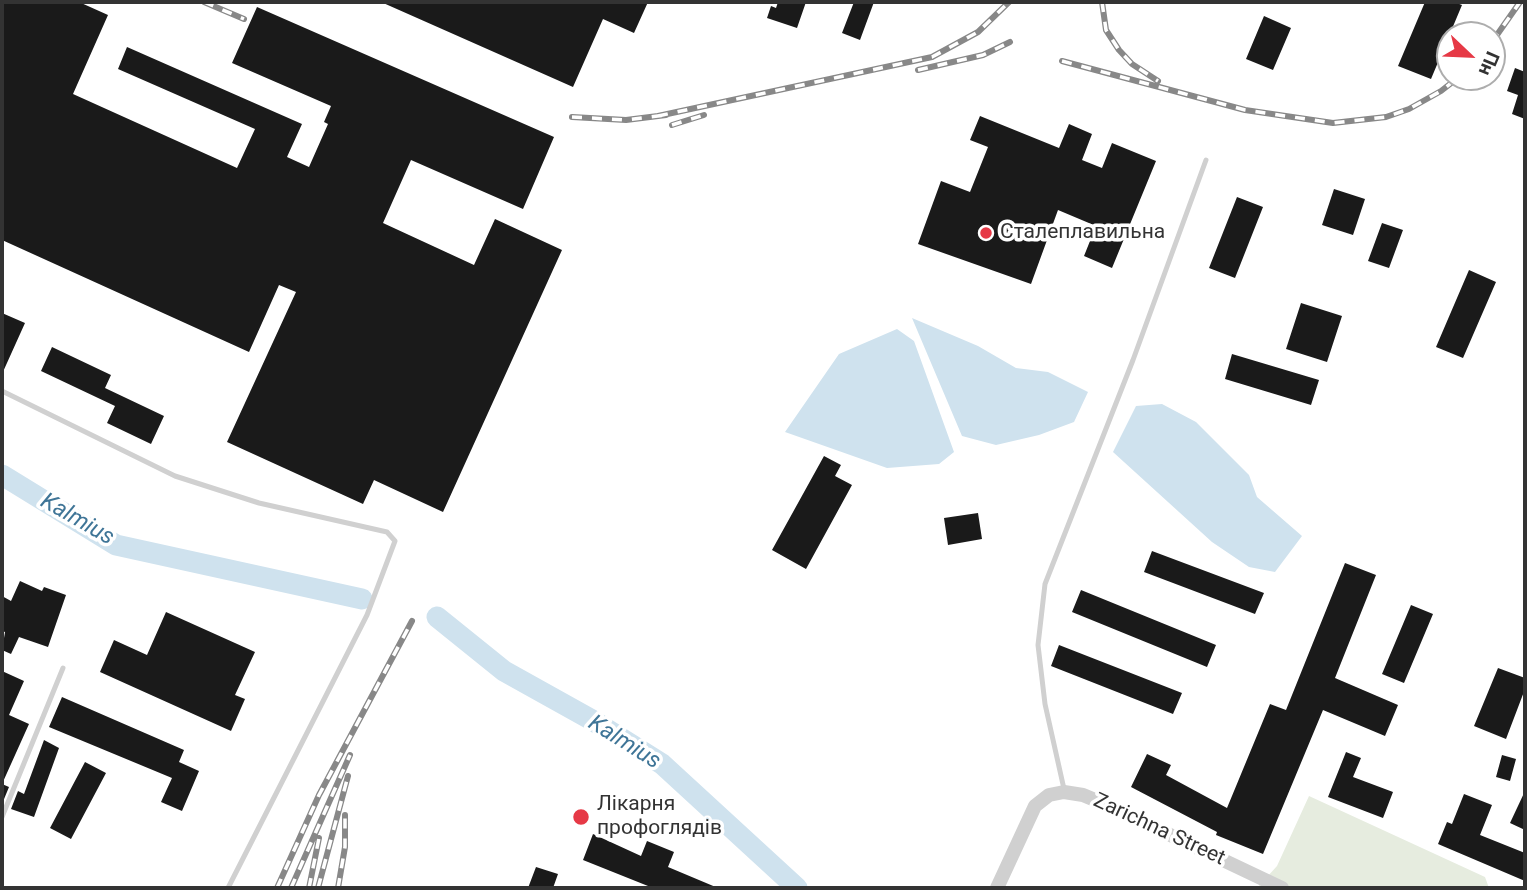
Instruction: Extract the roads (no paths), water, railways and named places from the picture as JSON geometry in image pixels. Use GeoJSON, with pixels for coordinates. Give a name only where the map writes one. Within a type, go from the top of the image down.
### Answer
{"type":"FeatureCollection","features":[{"type":"Feature","properties":{"kind":"street","name":"Zarichna Street"},"geometry":{"type":"LineString","coordinates":[[997,888],[1035,806],[1049,796],[1065,792],[1083,795],[1107,805],[1282,888]]}},
{"type":"Feature","properties":{"kind":"lane"},"geometry":{"type":"LineString","coordinates":[[1065,792],[1045,704],[1038,645],[1045,584],[1133,360],[1206,160]]}},
{"type":"Feature","properties":{"kind":"lane"},"geometry":{"type":"LineString","coordinates":[[2,391],[175,475],[259,503],[387,532],[394,541],[367,615],[228,888]]}},
{"type":"Feature","properties":{"kind":"lane"},"geometry":{"type":"LineString","coordinates":[[2,817],[63,668]]}},
{"type":"Feature","properties":{"kind":"water"},"geometry":{"type":"Polygon","coordinates":[[[912,318],[978,346],[1016,368],[1048,372],[1088,392],[1074,422],[1039,435],[996,445],[962,436],[912,318]]]}},
{"type":"Feature","properties":{"kind":"water"},"geometry":{"type":"Polygon","coordinates":[[[897,329],[914,341],[954,452],[939,464],[887,468],[785,432],[839,354],[897,329]]]}},
{"type":"Feature","properties":{"kind":"water"},"geometry":{"type":"Polygon","coordinates":[[[1162,404],[1196,422],[1249,475],[1257,497],[1302,536],[1275,572],[1249,567],[1212,542],[1113,452],[1136,406],[1162,404]]]}},
{"type":"Feature","properties":{"kind":"waterway","name":"Kalmius"},"geometry":{"type":"LineString","coordinates":[[2,475],[116,545],[362,599]]}},
{"type":"Feature","properties":{"kind":"waterway","name":"Kalmius"},"geometry":{"type":"LineString","coordinates":[[437,617],[504,671],[592,720],[662,764],[797,888]]}},
{"type":"Feature","properties":{"kind":"railway"},"geometry":{"type":"LineString","coordinates":[[204,2],[244,19]]}},
{"type":"Feature","properties":{"kind":"railway"},"geometry":{"type":"LineString","coordinates":[[658,116],[932,57],[978,32],[1009,2]]}},
{"type":"Feature","properties":{"kind":"railway"},"geometry":{"type":"LineString","coordinates":[[1102,2],[1106,30],[1119,50],[1132,64],[1158,81]]}},
{"type":"Feature","properties":{"kind":"railway"},"geometry":{"type":"LineString","coordinates":[[1506,22],[1520,2]]}},
{"type":"Feature","properties":{"kind":"railway"},"geometry":{"type":"LineString","coordinates":[[918,70],[983,55],[1010,42]]}},
{"type":"Feature","properties":{"kind":"railway"},"geometry":{"type":"LineString","coordinates":[[1062,61],[1245,110],[1333,123],[1386,117],[1409,109],[1441,91]]}},
{"type":"Feature","properties":{"kind":"railway"},"geometry":{"type":"LineString","coordinates":[[572,117],[626,120],[666,115]]}},
{"type":"Feature","properties":{"kind":"railway"},"geometry":{"type":"LineString","coordinates":[[672,125],[704,115]]}},
{"type":"Feature","properties":{"kind":"railway"},"geometry":{"type":"LineString","coordinates":[[277,888],[319,795],[412,621]]}},
{"type":"Feature","properties":{"kind":"railway"},"geometry":{"type":"LineString","coordinates":[[291,888],[350,755]]}},
{"type":"Feature","properties":{"kind":"railway"},"geometry":{"type":"LineString","coordinates":[[318,888],[348,776]]}},
{"type":"Feature","properties":{"kind":"railway"},"geometry":{"type":"LineString","coordinates":[[338,888],[345,847],[345,815]]}},
{"type":"Feature","properties":{"kind":"railway"},"geometry":{"type":"LineString","coordinates":[[309,888],[319,838]]}},
{"type":"Feature","properties":{"kind":"place","name":"Сталеплавильна"},"geometry":{"type":"Point","coordinates":[986,233]}},
{"type":"Feature","properties":{"kind":"place","name":"Лікарня профоглядів"},"geometry":{"type":"Point","coordinates":[581,817]}}]}
